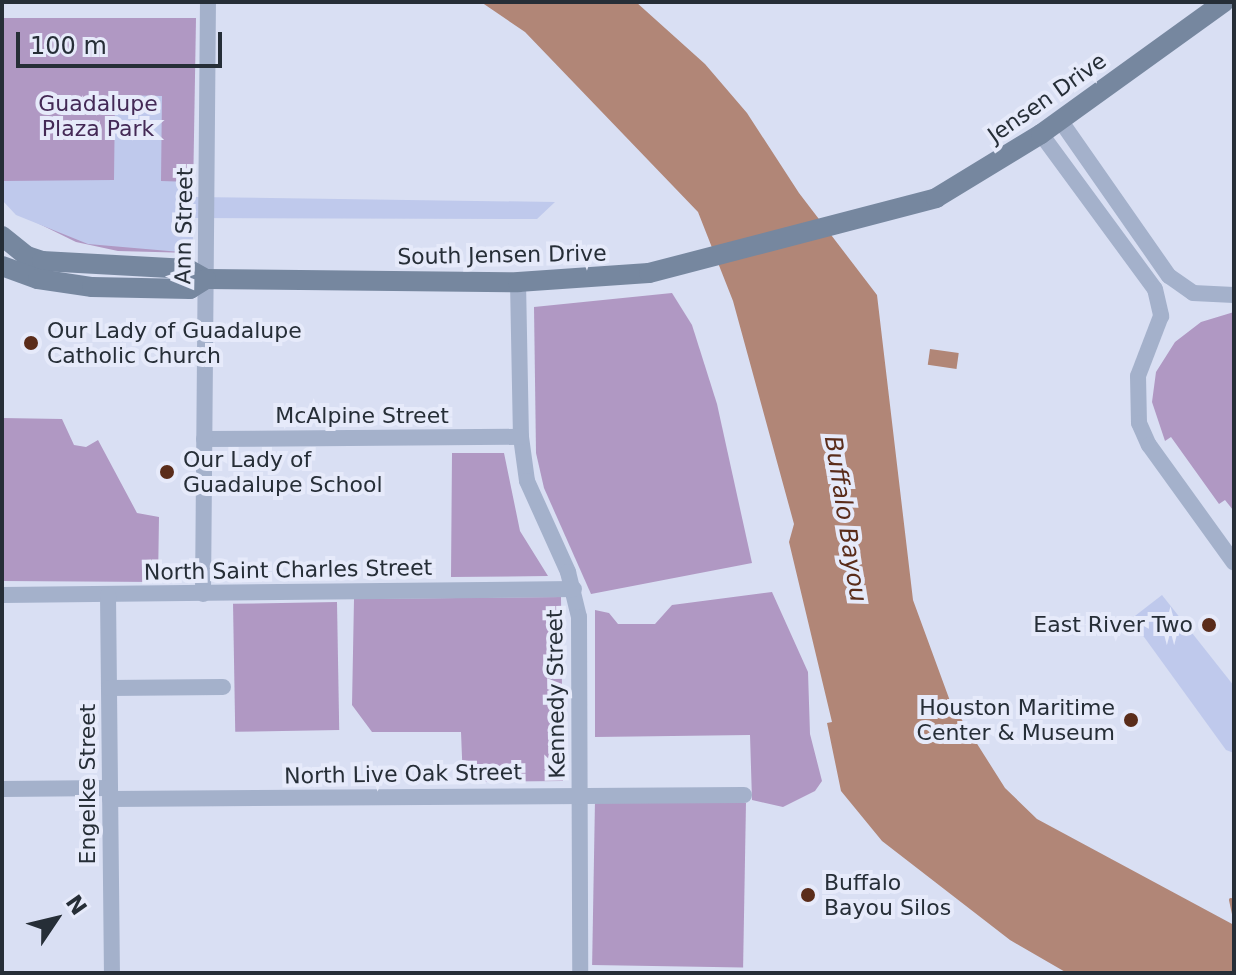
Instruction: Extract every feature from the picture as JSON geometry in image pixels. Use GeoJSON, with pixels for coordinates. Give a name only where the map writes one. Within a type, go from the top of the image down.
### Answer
{"type":"FeatureCollection","features":[{"type":"Feature","properties":{"kind":"main road","name":"Jensen Drive"},"geometry":{"type":"LineString","coordinates":[[888,214],[936,198],[1041,134],[1221,3]]}},
{"type":"Feature","properties":{"kind":"main road","name":"South Jensen Drive"},"geometry":{"type":"LineString","coordinates":[[2,236],[27,256],[42,261],[188,269],[206,279],[518,282],[587,280],[649,273],[888,214]]}},
{"type":"Feature","properties":{"kind":"main road","name":"South Jensen Drive"},"geometry":{"type":"LineString","coordinates":[[2,266],[49,282],[92,287],[190,289],[206,279]]}},
{"type":"Feature","properties":{"kind":"street","name":"Ann Street"},"geometry":{"type":"LineString","coordinates":[[203,594],[208,2]]}},
{"type":"Feature","properties":{"kind":"street"},"geometry":{"type":"LineString","coordinates":[[1060,120],[1169,276],[1193,293],[1233,295]]}},
{"type":"Feature","properties":{"kind":"street"},"geometry":{"type":"LineString","coordinates":[[1041,134],[1155,289],[1161,316],[1136,389],[1142,430],[1234,563]]}},
{"type":"Feature","properties":{"kind":"street","name":"Kennedy Street"},"geometry":{"type":"LineString","coordinates":[[518,282],[521,437],[527,481],[574,589],[580,794],[580,973]]}},
{"type":"Feature","properties":{"kind":"street","name":"McAlpine Street"},"geometry":{"type":"LineString","coordinates":[[204,439],[521,437]]}},
{"type":"Feature","properties":{"kind":"street","name":"North Saint Charles Street"},"geometry":{"type":"LineString","coordinates":[[2,595],[574,589]]}},
{"type":"Feature","properties":{"kind":"street","name":"Engelke Street"},"geometry":{"type":"LineString","coordinates":[[108,595],[112,973]]}},
{"type":"Feature","properties":{"kind":"street"},"geometry":{"type":"LineString","coordinates":[[109,688],[223,687]]}},
{"type":"Feature","properties":{"kind":"street","name":"North Live Oak Street"},"geometry":{"type":"LineString","coordinates":[[2,789],[110,793],[744,795]]}},
{"type":"Feature","properties":{"kind":"green space","name":"Guadalupe Plaza Park"},"geometry":{"type":"Polygon","coordinates":[[[2,18],[196,18],[192,253],[118,251],[76,242],[15,212],[2,191],[2,18]]]}},
{"type":"Feature","properties":{"kind":"green space"},"geometry":{"type":"Polygon","coordinates":[[[672,293],[692,325],[717,404],[752,563],[591,594],[544,488],[536,453],[534,307],[672,293]]]}},
{"type":"Feature","properties":{"kind":"green space"},"geometry":{"type":"Polygon","coordinates":[[[1234,312],[1233,510],[1225,500],[1219,504],[1171,437],[1165,441],[1152,402],[1156,372],[1175,342],[1201,322],[1234,312]]]}},
{"type":"Feature","properties":{"kind":"green space"},"geometry":{"type":"Polygon","coordinates":[[[2,418],[62,419],[74,445],[86,447],[98,440],[137,513],[159,517],[158,582],[2,581],[2,418]]]}},
{"type":"Feature","properties":{"kind":"green space"},"geometry":{"type":"Polygon","coordinates":[[[452,453],[504,453],[520,531],[548,576],[451,577],[452,453]]]}},
{"type":"Feature","properties":{"kind":"green space"},"geometry":{"type":"Polygon","coordinates":[[[772,592],[808,672],[810,734],[822,781],[815,791],[783,807],[752,800],[750,735],[595,737],[595,610],[609,613],[618,624],[655,624],[672,605],[772,592]]]}},
{"type":"Feature","properties":{"kind":"green space"},"geometry":{"type":"Polygon","coordinates":[[[561,597],[563,781],[463,782],[461,732],[372,732],[352,705],[354,599],[561,597]]]}},
{"type":"Feature","properties":{"kind":"green space"},"geometry":{"type":"Polygon","coordinates":[[[337,602],[339,730],[235,732],[233,604],[337,602]]]}},
{"type":"Feature","properties":{"kind":"green space"},"geometry":{"type":"Polygon","coordinates":[[[595,800],[746,803],[743,968],[592,965],[595,800]]]}},
{"type":"Feature","properties":{"kind":"shaded area"},"geometry":{"type":"Polygon","coordinates":[[[115,95],[162,96],[161,181],[193,182],[194,197],[555,202],[537,219],[194,218],[192,253],[88,244],[16,215],[2,200],[2,181],[114,180],[115,95]]]}},
{"type":"Feature","properties":{"kind":"shaded area"},"geometry":{"type":"Polygon","coordinates":[[[1162,595],[1234,686],[1234,753],[1226,750],[1131,619],[1162,595]]]}},
{"type":"Feature","properties":{"kind":"water","name":"Buffalo Bayou"},"geometry":{"type":"Polygon","coordinates":[[[481,2],[636,2],[705,64],[747,113],[799,193],[877,295],[913,600],[950,701],[1005,788],[1037,819],[1234,925],[1234,973],[1067,973],[1010,940],[882,841],[841,791],[827,723],[832,722],[789,542],[794,524],[733,301],[698,212],[525,32],[481,2]]]}},
{"type":"Feature","properties":{"kind":"water"},"geometry":{"type":"Polygon","coordinates":[[[930,349],[959,353],[956,369],[928,365],[930,349]]]}},
{"type":"Feature","properties":{"kind":"waterway"},"geometry":{"type":"LineString","coordinates":[[1231,900],[1234,914]]}},
{"type":"Feature","properties":{"kind":"place","name":"Our Lady of Guadalupe Catholic Church"},"geometry":{"type":"Point","coordinates":[31,343]}},
{"type":"Feature","properties":{"kind":"place","name":"Our Lady of Guadalupe School"},"geometry":{"type":"Point","coordinates":[167,472]}},
{"type":"Feature","properties":{"kind":"place","name":"East River Two"},"geometry":{"type":"Point","coordinates":[1209,625]}},
{"type":"Feature","properties":{"kind":"place","name":"Houston Maritime Center & Museum"},"geometry":{"type":"Point","coordinates":[1131,720]}},
{"type":"Feature","properties":{"kind":"place","name":"Buffalo Bayou Silos"},"geometry":{"type":"Point","coordinates":[808,895]}}]}
